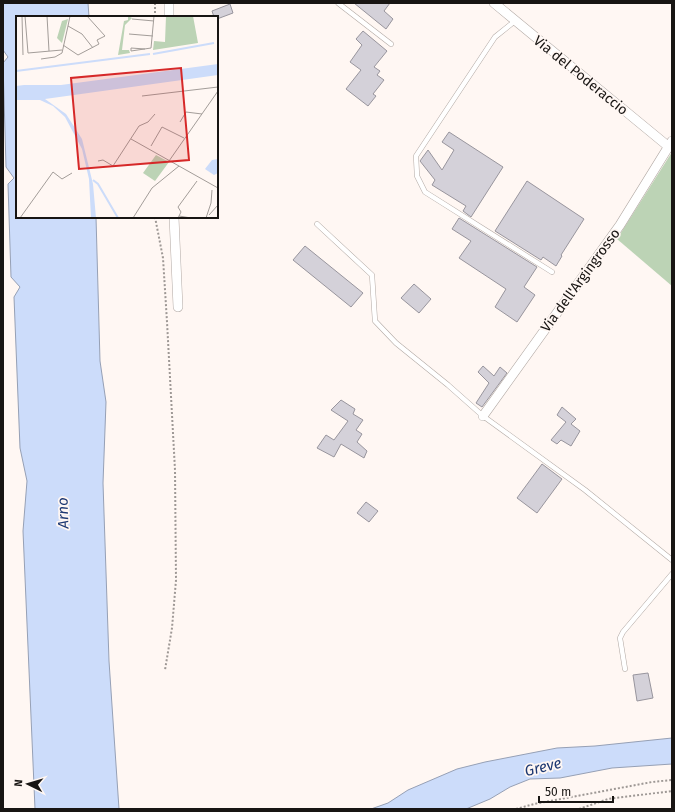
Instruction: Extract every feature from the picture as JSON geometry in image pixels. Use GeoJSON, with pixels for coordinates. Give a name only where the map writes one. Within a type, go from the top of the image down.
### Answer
{"type":"FeatureCollection","features":[{"type":"Feature","properties":{"kind":"street"},"geometry":{"type":"LineString","coordinates":[[169,3],[169,16]]}},
{"type":"Feature","properties":{"kind":"street","name":"Via del Poderaccio"},"geometry":{"type":"LineString","coordinates":[[494,3],[670,144]]}},
{"type":"Feature","properties":{"kind":"street","name":"Via dell'Argingrosso"},"geometry":{"type":"LineString","coordinates":[[483,416],[620,225],[670,144]]}},
{"type":"Feature","properties":{"kind":"street"},"geometry":{"type":"LineString","coordinates":[[174,218],[178,307]]}},
{"type":"Feature","properties":{"kind":"lane"},"geometry":{"type":"LineString","coordinates":[[338,3],[390,44]]}},
{"type":"Feature","properties":{"kind":"lane"},"geometry":{"type":"LineString","coordinates":[[515,21],[495,37],[416,156],[417,176],[425,192],[552,272]]}},
{"type":"Feature","properties":{"kind":"lane"},"geometry":{"type":"LineString","coordinates":[[317,224],[372,275],[375,321],[396,343],[448,385],[483,416],[585,490],[672,560]]}},
{"type":"Feature","properties":{"kind":"lane"},"geometry":{"type":"LineString","coordinates":[[625,669],[620,638],[623,632],[672,574]]}},
{"type":"Feature","properties":{"kind":"path"},"geometry":{"type":"LineString","coordinates":[[154,3],[155,16]]}},
{"type":"Feature","properties":{"kind":"path"},"geometry":{"type":"LineString","coordinates":[[155,218],[162,258],[167,322],[175,478],[176,580],[172,628],[166,670]]}},
{"type":"Feature","properties":{"kind":"path"},"geometry":{"type":"LineString","coordinates":[[516,809],[534,804],[652,782],[672,780]]}},
{"type":"Feature","properties":{"kind":"path"},"geometry":{"type":"LineString","coordinates":[[579,809],[608,799],[672,791]]}},
{"type":"Feature","properties":{"kind":"green space"},"geometry":{"type":"Polygon","coordinates":[[[672,152],[672,286],[617,239],[672,152]]]}},
{"type":"Feature","properties":{"kind":"water","name":"Arno"},"geometry":{"type":"Polygon","coordinates":[[[3,3],[88,3],[89,16],[16,16],[16,218],[96,218],[100,361],[106,402],[103,483],[109,661],[119,809],[35,809],[23,531],[27,481],[20,448],[14,297],[20,287],[11,277],[8,184],[14,178],[6,167],[3,63],[8,57],[3,50],[3,3]]]}},
{"type":"Feature","properties":{"kind":"water","name":"Greve"},"geometry":{"type":"Polygon","coordinates":[[[672,738],[672,764],[612,768],[560,778],[530,779],[510,787],[490,799],[466,809],[371,809],[388,803],[408,790],[457,769],[485,762],[557,748],[595,746],[672,738]]]}},
{"type":"Feature","properties":{"kind":"building"},"geometry":{"type":"Polygon","coordinates":[[[354,3],[390,3],[384,11],[393,19],[386,29],[354,3]]]}},
{"type":"Feature","properties":{"kind":"building"},"geometry":{"type":"Polygon","coordinates":[[[230,4],[233,13],[218,19],[218,16],[214,16],[212,11],[230,4]]]}},
{"type":"Feature","properties":{"kind":"building"},"geometry":{"type":"Polygon","coordinates":[[[363,31],[387,51],[374,67],[380,71],[377,75],[384,80],[373,94],[376,96],[368,106],[346,89],[361,70],[350,62],[362,45],[356,39],[363,31]]]}},
{"type":"Feature","properties":{"kind":"building"},"geometry":{"type":"Polygon","coordinates":[[[449,132],[503,167],[471,217],[463,211],[466,206],[432,185],[435,180],[420,161],[428,150],[442,170],[454,150],[442,142],[449,132]]]}},
{"type":"Feature","properties":{"kind":"building"},"geometry":{"type":"Polygon","coordinates":[[[527,181],[584,219],[561,255],[562,256],[556,266],[543,257],[541,260],[495,231],[527,181]]]}},
{"type":"Feature","properties":{"kind":"building"},"geometry":{"type":"Polygon","coordinates":[[[459,218],[537,267],[524,287],[535,295],[517,322],[495,307],[506,289],[459,258],[471,241],[452,229],[459,218]]]}},
{"type":"Feature","properties":{"kind":"building"},"geometry":{"type":"Polygon","coordinates":[[[305,246],[363,293],[351,307],[293,260],[305,246]]]}},
{"type":"Feature","properties":{"kind":"building"},"geometry":{"type":"Polygon","coordinates":[[[414,284],[431,299],[419,313],[401,298],[414,284]]]}},
{"type":"Feature","properties":{"kind":"building"},"geometry":{"type":"Polygon","coordinates":[[[483,366],[494,376],[500,367],[507,373],[482,407],[476,403],[489,383],[478,372],[483,366]]]}},
{"type":"Feature","properties":{"kind":"building"},"geometry":{"type":"Polygon","coordinates":[[[341,400],[355,409],[353,414],[363,420],[356,430],[362,434],[357,442],[367,451],[364,458],[341,444],[334,457],[317,448],[326,435],[334,440],[348,421],[331,410],[341,400]]]}},
{"type":"Feature","properties":{"kind":"building"},"geometry":{"type":"Polygon","coordinates":[[[562,407],[576,419],[571,424],[580,431],[571,446],[561,440],[557,444],[551,440],[566,422],[557,415],[562,407]]]}},
{"type":"Feature","properties":{"kind":"building"},"geometry":{"type":"Polygon","coordinates":[[[542,464],[562,479],[537,513],[517,498],[542,464]]]}},
{"type":"Feature","properties":{"kind":"building"},"geometry":{"type":"Polygon","coordinates":[[[366,502],[378,511],[369,522],[357,513],[366,502]]]}},
{"type":"Feature","properties":{"kind":"building"},"geometry":{"type":"Polygon","coordinates":[[[648,673],[653,698],[637,701],[633,675],[648,673]]]}}]}
